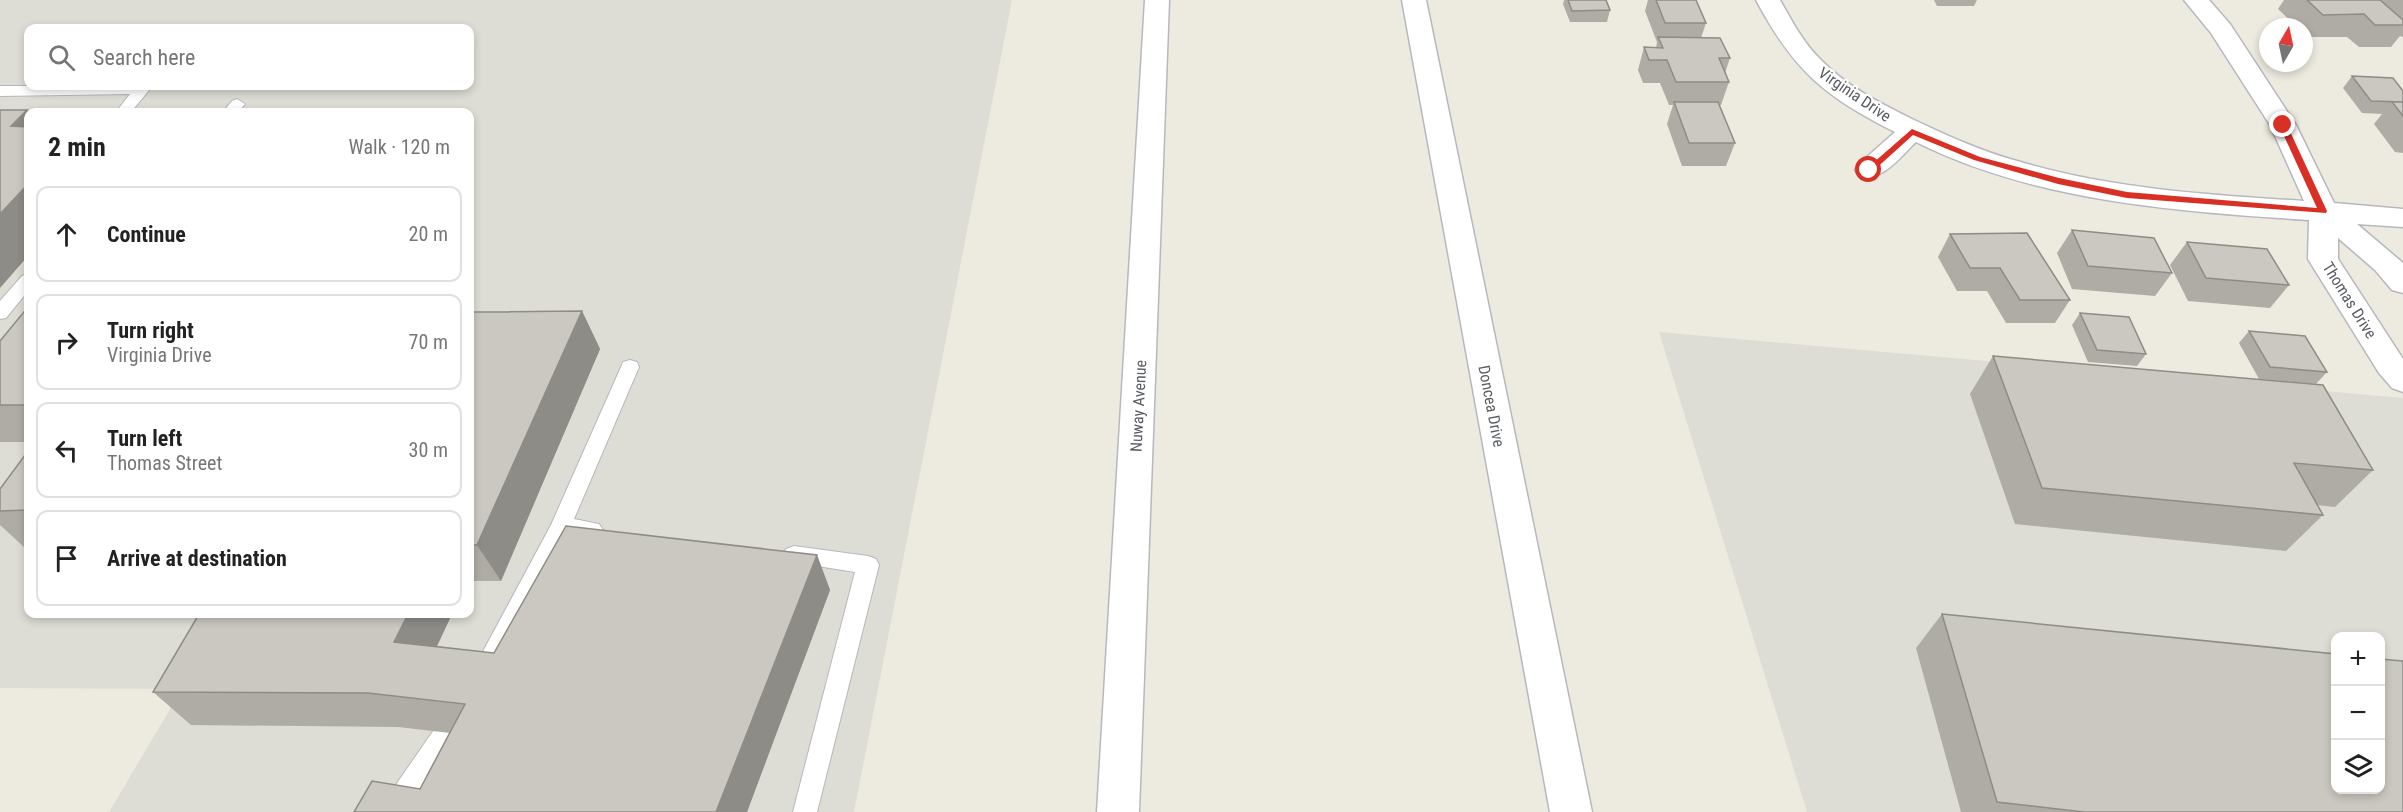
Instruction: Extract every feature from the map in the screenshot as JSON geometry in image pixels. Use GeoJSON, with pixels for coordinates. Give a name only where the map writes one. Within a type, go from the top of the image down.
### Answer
{"type":"FeatureCollection","features":[{"type":"Feature","properties":{"kind":"street","name":"Nuway Avenue"},"geometry":{"type":"LineString","coordinates":[[1118,812],[1157,0]]}},
{"type":"Feature","properties":{"kind":"street","name":"Doncea Drive"},"geometry":{"type":"LineString","coordinates":[[1414,0],[1571,812]]}},
{"type":"Feature","properties":{"kind":"street","name":"Virginia Drive"},"geometry":{"type":"LineString","coordinates":[[1768,0],[1792,40],[1820,73],[1859,101],[1912,131],[1977,158],[2058,181],[2127,195],[2403,218]]}},
{"type":"Feature","properties":{"kind":"street"},"geometry":{"type":"LineString","coordinates":[[2196,0],[2221,29],[2283,125],[2323,211],[2386,263],[2403,283]]}},
{"type":"Feature","properties":{"kind":"street"},"geometry":{"type":"LineString","coordinates":[[1869,170],[1912,131]]}},
{"type":"Feature","properties":{"kind":"street","name":"Thomas Drive"},"geometry":{"type":"LineString","coordinates":[[2323,211],[2323,259],[2390,365],[2403,380]]}},
{"type":"Feature","properties":{"kind":"lane"},"geometry":{"type":"LineString","coordinates":[[0,91],[71,90]]}},
{"type":"Feature","properties":{"kind":"lane"},"geometry":{"type":"LineString","coordinates":[[126,108],[141,90]]}},
{"type":"Feature","properties":{"kind":"lane"},"geometry":{"type":"LineString","coordinates":[[0,313],[24,285]]}},
{"type":"Feature","properties":{"kind":"lane"},"geometry":{"type":"LineString","coordinates":[[478,682],[561,526],[630,367]]}},
{"type":"Feature","properties":{"kind":"lane"},"geometry":{"type":"LineString","coordinates":[[561,526],[608,532]]}},
{"type":"Feature","properties":{"kind":"lane"},"geometry":{"type":"LineString","coordinates":[[774,553],[868,565],[805,812]]}},
{"type":"Feature","properties":{"kind":"lane"},"geometry":{"type":"LineString","coordinates":[[388,812],[446,732]]}},
{"type":"Feature","properties":{"kind":"shaded area"},"geometry":{"type":"Polygon","coordinates":[[[0,0],[1012,0],[854,812],[109,812],[182,689],[0,688],[0,0]]]}},
{"type":"Feature","properties":{"kind":"shaded area"},"geometry":{"type":"Polygon","coordinates":[[[1659,332],[2403,398],[2403,812],[1807,812],[1659,332]]]}},
{"type":"Feature","properties":{"kind":"building"},"geometry":{"type":"Polygon","coordinates":[[[1568,0],[1606,0],[1610,10],[1572,11],[1568,0]]]}},
{"type":"Feature","properties":{"kind":"building"},"geometry":{"type":"Polygon","coordinates":[[[1656,0],[1696,0],[1706,23],[1665,23],[1656,0]]]}},
{"type":"Feature","properties":{"kind":"building"},"geometry":{"type":"Polygon","coordinates":[[[2307,0],[2380,0],[2403,20],[2403,25],[2375,25],[2364,14],[2323,15],[2307,0]]]}},
{"type":"Feature","properties":{"kind":"building"},"geometry":{"type":"Polygon","coordinates":[[[1658,37],[1720,38],[1730,58],[1719,58],[1729,82],[1676,82],[1667,60],[1649,60],[1644,47],[1663,48],[1658,37]]]}},
{"type":"Feature","properties":{"kind":"building"},"geometry":{"type":"Polygon","coordinates":[[[2352,76],[2393,78],[2403,91],[2403,102],[2371,101],[2352,76]]]}},
{"type":"Feature","properties":{"kind":"building"},"geometry":{"type":"Polygon","coordinates":[[[1674,102],[1718,102],[1735,143],[1689,143],[1674,102]]]}},
{"type":"Feature","properties":{"kind":"building"},"geometry":{"type":"Polygon","coordinates":[[[2392,102],[2403,102],[2403,116],[2392,102]]]}},
{"type":"Feature","properties":{"kind":"building"},"geometry":{"type":"Polygon","coordinates":[[[0,110],[24,110],[24,113],[11,126],[24,127],[24,188],[0,214],[0,110]]]}},
{"type":"Feature","properties":{"kind":"building"},"geometry":{"type":"Polygon","coordinates":[[[2072,230],[2154,238],[2172,273],[2088,266],[2072,230]]]}},
{"type":"Feature","properties":{"kind":"building"},"geometry":{"type":"Polygon","coordinates":[[[2027,233],[2070,300],[2020,300],[2000,268],[1970,268],[1950,234],[2027,233]]]}},
{"type":"Feature","properties":{"kind":"building"},"geometry":{"type":"Polygon","coordinates":[[[2187,242],[2267,249],[2289,285],[2206,278],[2187,242]]]}},
{"type":"Feature","properties":{"kind":"building"},"geometry":{"type":"Polygon","coordinates":[[[582,311],[477,545],[474,545],[474,312],[582,311]]]}},
{"type":"Feature","properties":{"kind":"building"},"geometry":{"type":"Polygon","coordinates":[[[24,312],[24,405],[0,405],[0,341],[24,312]]]}},
{"type":"Feature","properties":{"kind":"building"},"geometry":{"type":"Polygon","coordinates":[[[2080,313],[2129,317],[2146,354],[2097,350],[2080,313]]]}},
{"type":"Feature","properties":{"kind":"building"},"geometry":{"type":"Polygon","coordinates":[[[2249,331],[2305,336],[2327,372],[2270,367],[2249,331]]]}},
{"type":"Feature","properties":{"kind":"building"},"geometry":{"type":"Polygon","coordinates":[[[1993,356],[2323,385],[2373,470],[2294,463],[2323,515],[2042,488],[1993,356]]]}},
{"type":"Feature","properties":{"kind":"building"},"geometry":{"type":"Polygon","coordinates":[[[24,456],[24,510],[0,511],[0,489],[24,456]]]}},
{"type":"Feature","properties":{"kind":"building"},"geometry":{"type":"Polygon","coordinates":[[[566,526],[817,555],[716,812],[354,812],[372,781],[420,789],[465,704],[368,693],[153,692],[197,618],[406,618],[394,642],[494,653],[566,526]]]}},
{"type":"Feature","properties":{"kind":"building"},"geometry":{"type":"Polygon","coordinates":[[[1942,614],[2331,653],[2331,794],[2385,794],[2385,659],[2403,661],[2403,812],[2084,812],[1997,802],[1942,614]]]}},
{"type":"Feature","properties":{"kind":"route"},"geometry":{"type":"LineString","coordinates":[[1869,170],[1912,131],[1977,158],[2058,181],[2127,195],[2323,211],[2283,125]]}}]}
